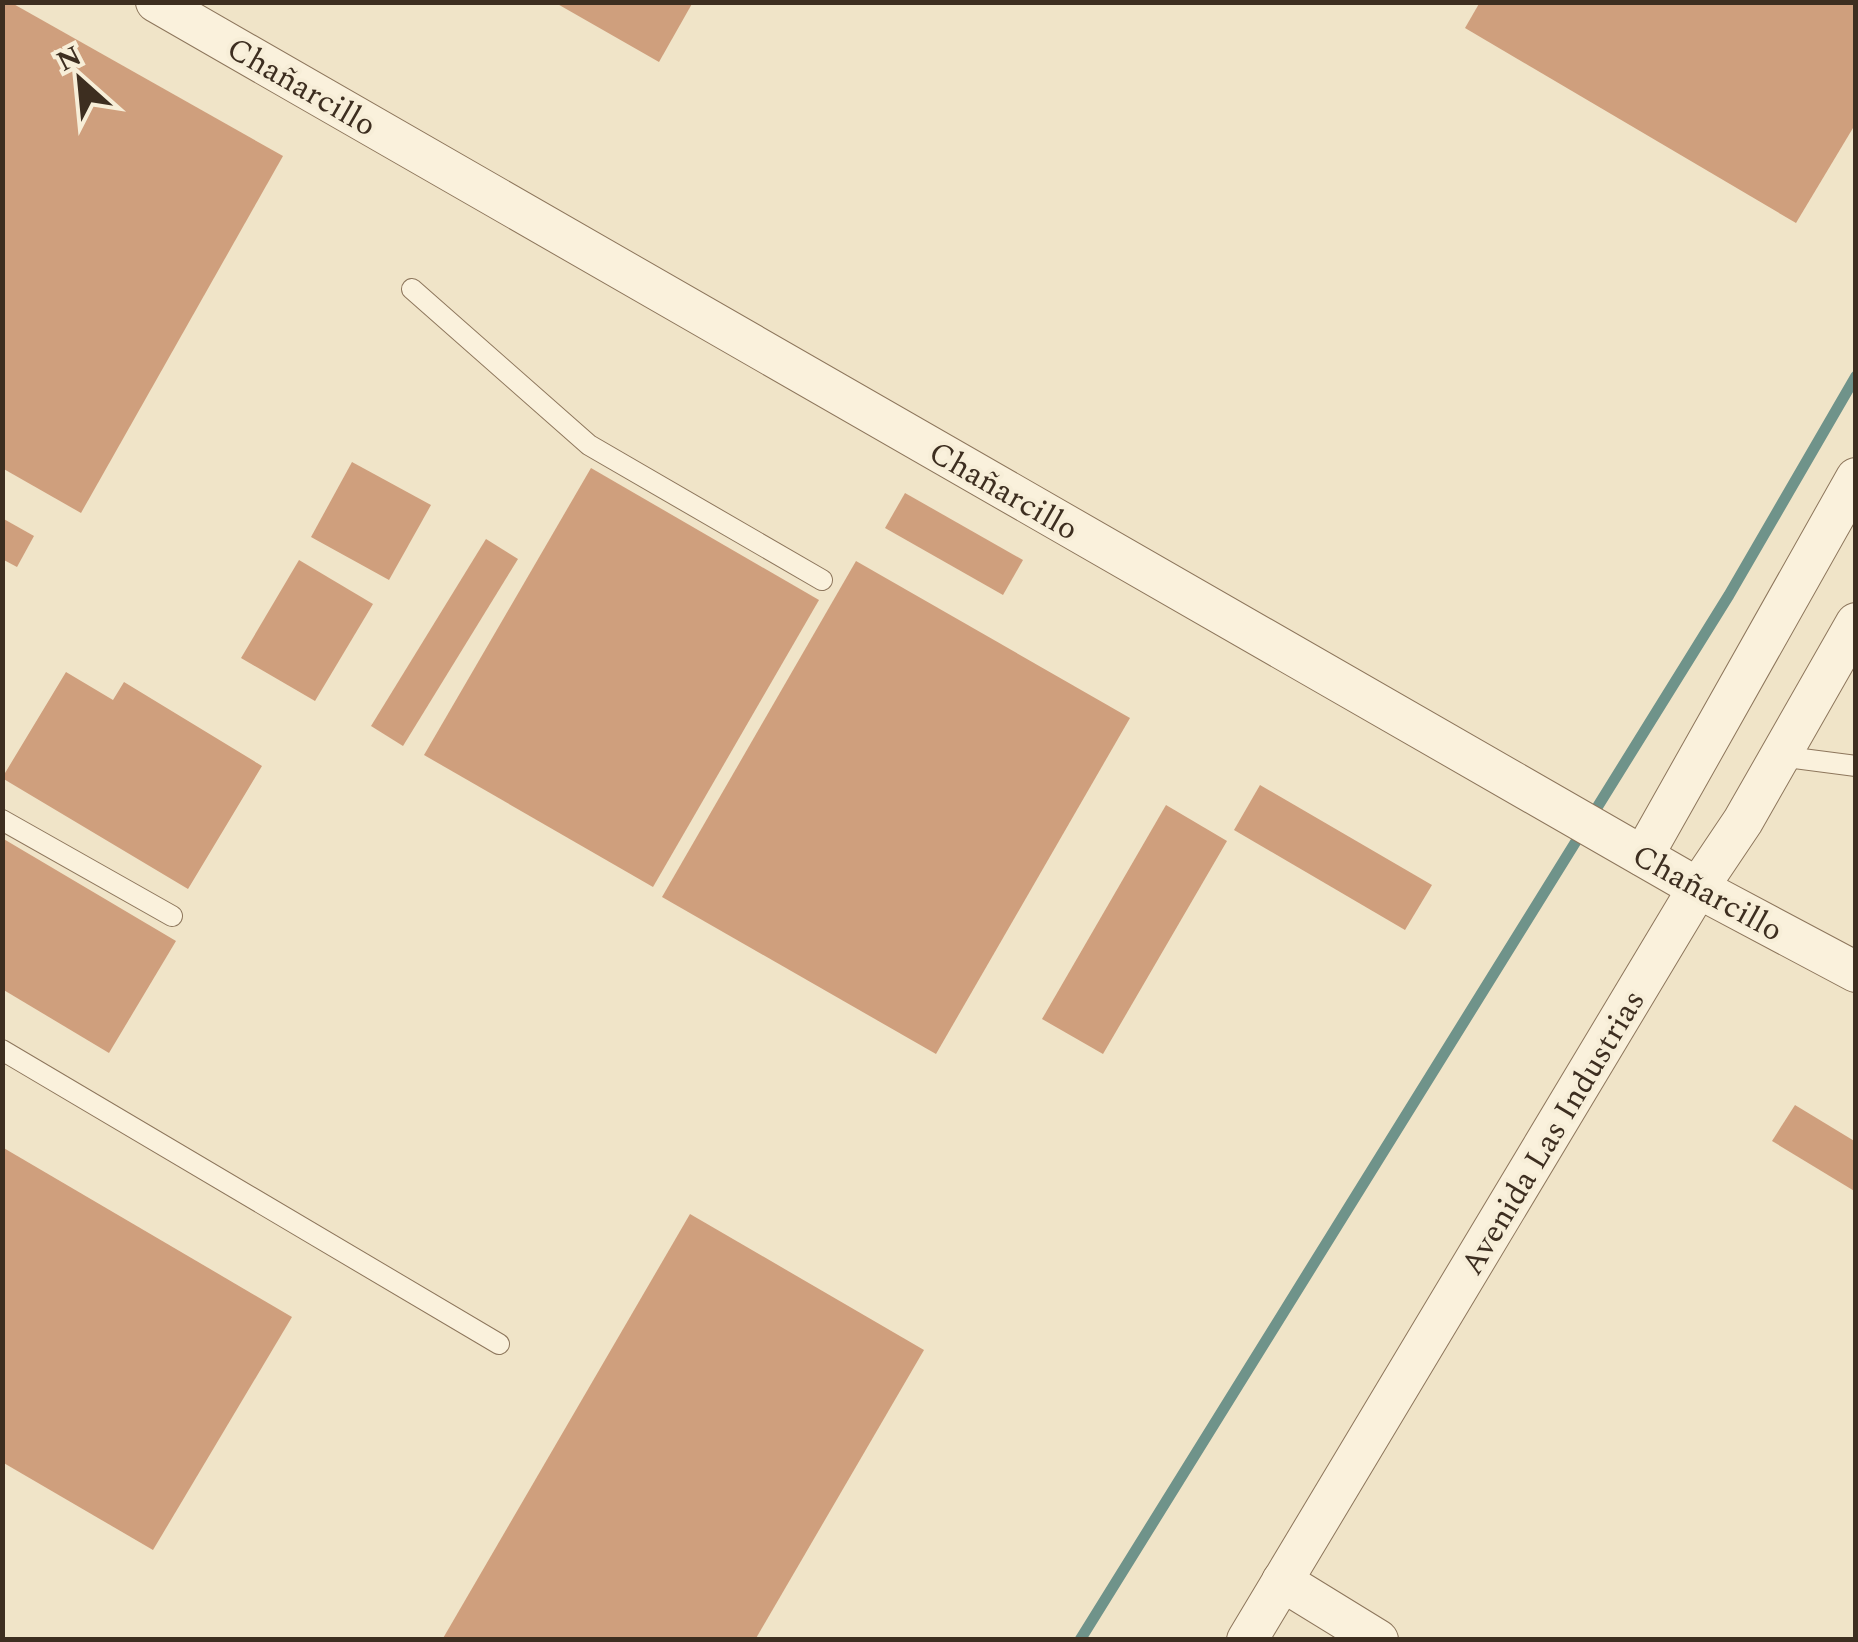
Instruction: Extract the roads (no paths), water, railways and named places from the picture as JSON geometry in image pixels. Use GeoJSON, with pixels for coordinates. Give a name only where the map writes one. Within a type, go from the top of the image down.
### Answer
{"type":"FeatureCollection","features":[{"type":"Feature","properties":{"kind":"street","name":"Chañarcillo"},"geometry":{"type":"LineString","coordinates":[[156,2],[1698,888],[1856,972]]}},
{"type":"Feature","properties":{"kind":"street"},"geometry":{"type":"LineString","coordinates":[[1643,856],[1856,478]]}},
{"type":"Feature","properties":{"kind":"street","name":"Avenida Las Industrias"},"geometry":{"type":"LineString","coordinates":[[1247,1640],[1698,888],[1743,822],[1856,623]]}},
{"type":"Feature","properties":{"kind":"street"},"geometry":{"type":"LineString","coordinates":[[1282,1582],[1378,1640]]}},
{"type":"Feature","properties":{"kind":"lane"},"geometry":{"type":"LineString","coordinates":[[412,289],[588,445],[822,580]]}},
{"type":"Feature","properties":{"kind":"lane"},"geometry":{"type":"LineString","coordinates":[[1780,756],[1856,766]]}},
{"type":"Feature","properties":{"kind":"lane"},"geometry":{"type":"LineString","coordinates":[[2,820],[172,916]]}},
{"type":"Feature","properties":{"kind":"lane"},"geometry":{"type":"LineString","coordinates":[[2,1050],[498,1344]]}},
{"type":"Feature","properties":{"kind":"waterway"},"geometry":{"type":"LineString","coordinates":[[1080,1640],[1729,595],[1856,376]]}}]}
